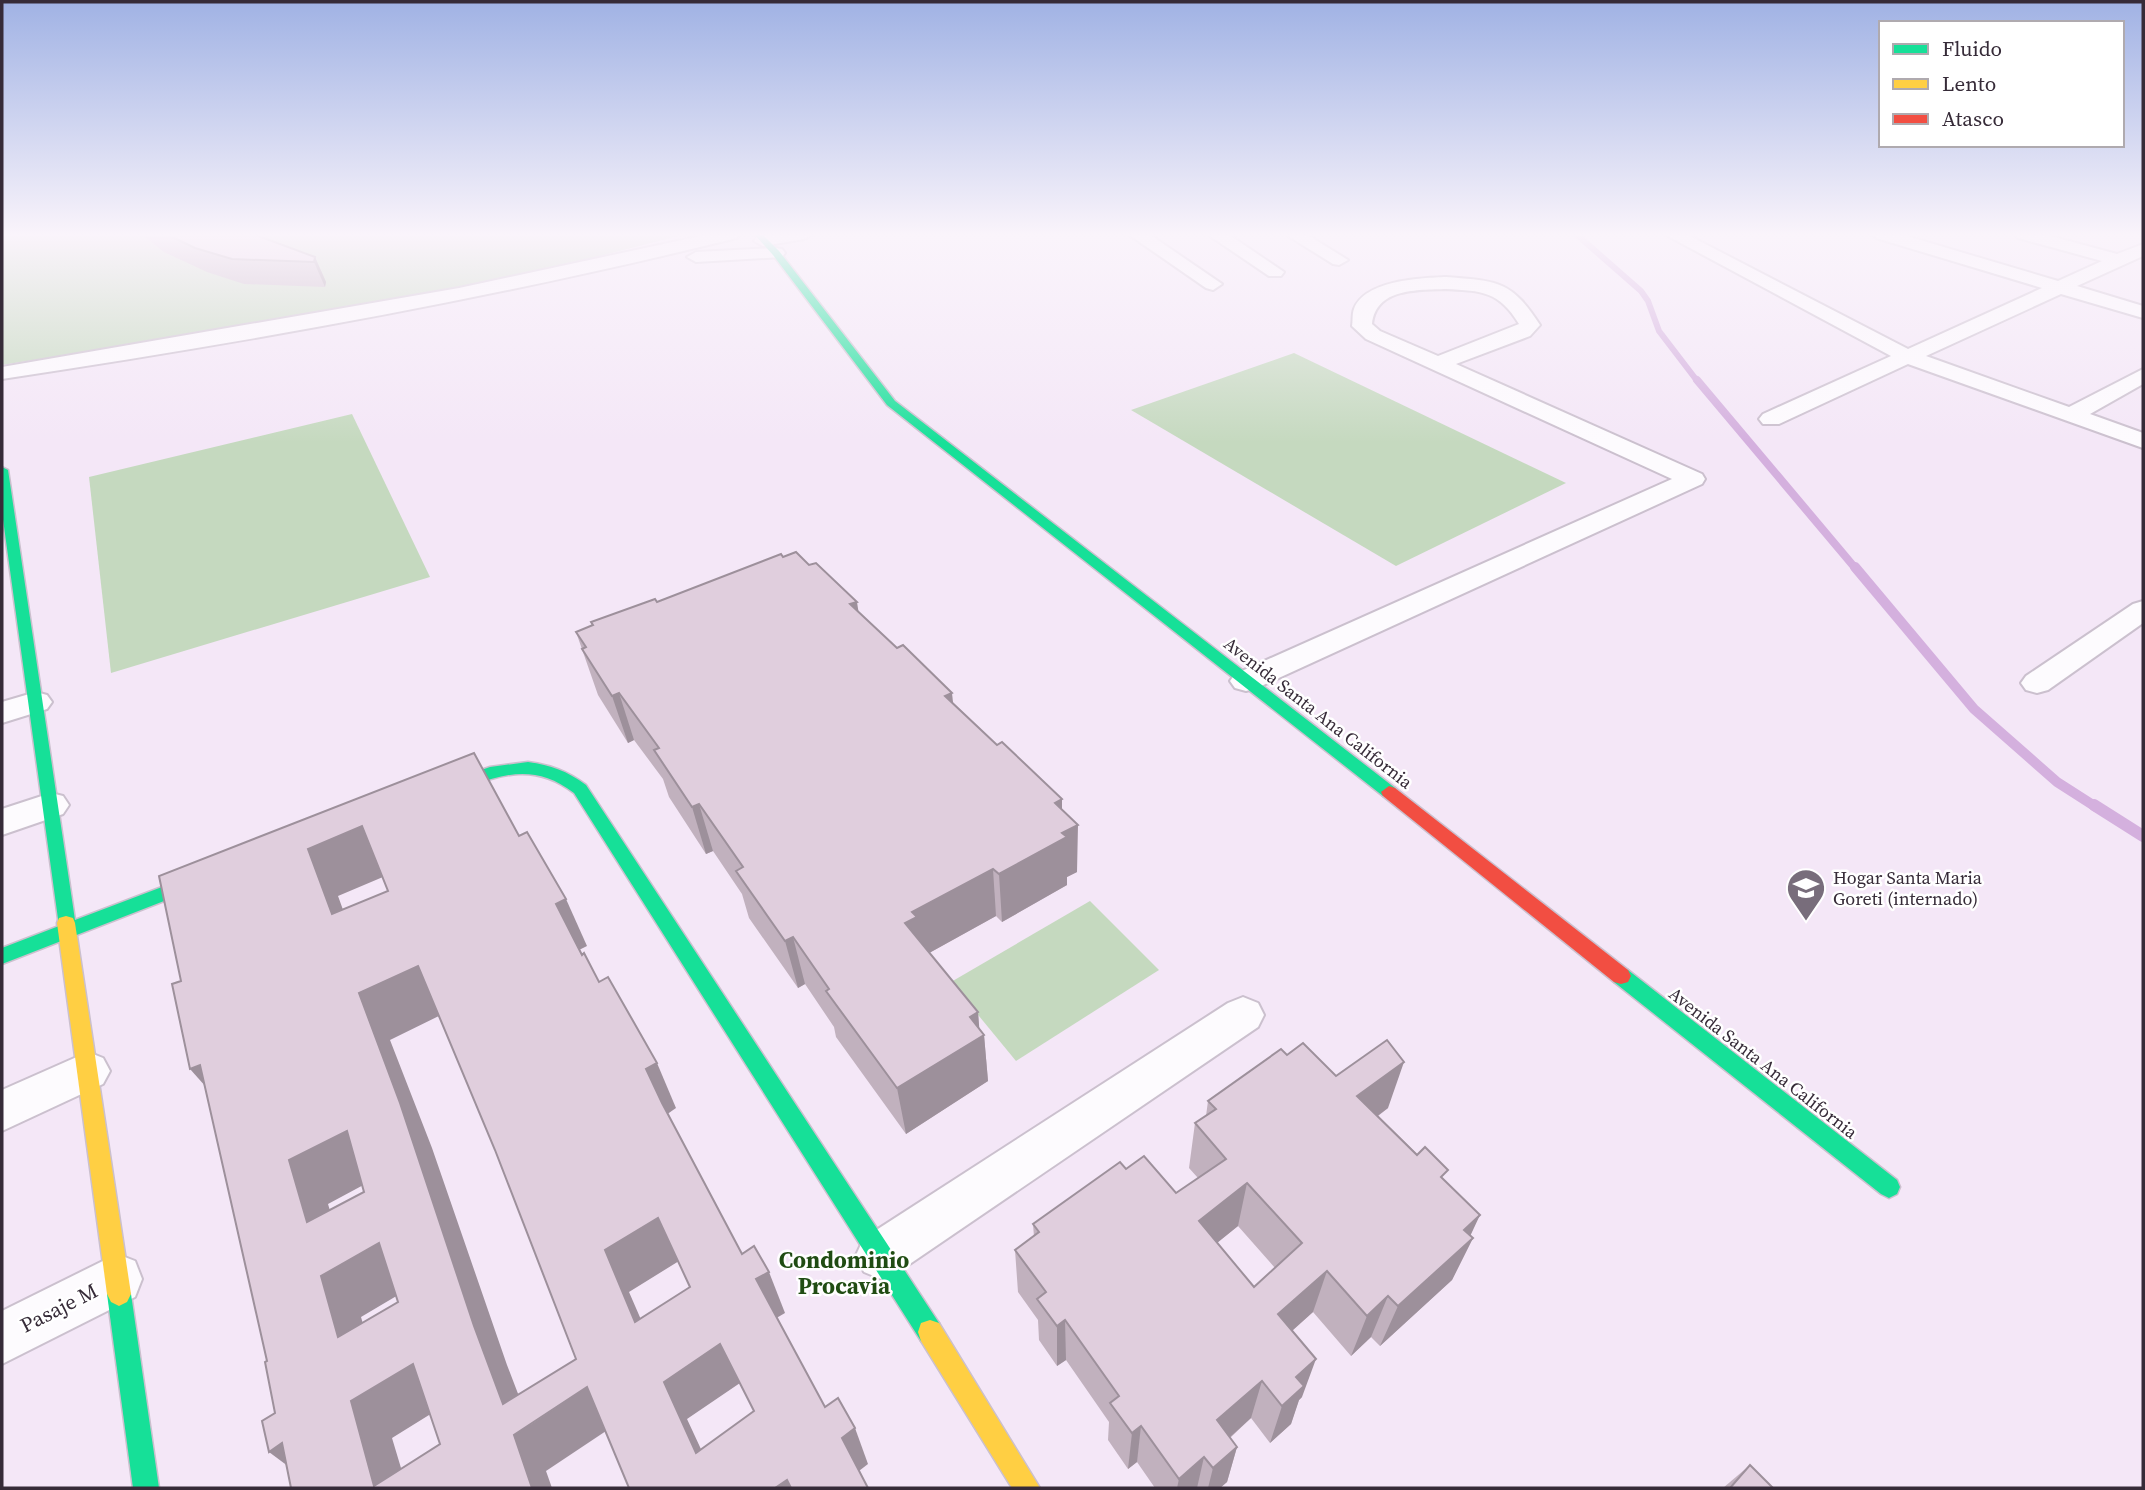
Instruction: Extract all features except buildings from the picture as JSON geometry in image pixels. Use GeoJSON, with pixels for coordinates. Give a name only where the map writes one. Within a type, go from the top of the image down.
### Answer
{"type":"FeatureCollection","features":[{"type":"Feature","properties":{"kind":"street"},"geometry":{"type":"LineString","coordinates":[[2,373],[401,304]]}},
{"type":"Feature","properties":{"kind":"street","name":"Avenida Santa Ana California"},"geometry":{"type":"LineString","coordinates":[[813,304],[891,403],[1889,1187]]}},
{"type":"Feature","properties":{"kind":"street"},"geometry":{"type":"LineString","coordinates":[[1246,681],[1693,479],[1367,330],[1361,321],[1364,307],[1369,304]]}},
{"type":"Feature","properties":{"kind":"street"},"geometry":{"type":"LineString","coordinates":[[1437,363],[1523,332],[1530,325],[1514,304]]}},
{"type":"Feature","properties":{"kind":"street"},"geometry":{"type":"LineString","coordinates":[[1806,304],[1908,357],[2143,441]]}},
{"type":"Feature","properties":{"kind":"street"},"geometry":{"type":"LineString","coordinates":[[1771,419],[2026,304]]}},
{"type":"Feature","properties":{"kind":"street"},"geometry":{"type":"LineString","coordinates":[[2112,304],[2143,313]]}},
{"type":"Feature","properties":{"kind":"street"},"geometry":{"type":"LineString","coordinates":[[2070,416],[2143,375]]}},
{"type":"Feature","properties":{"kind":"street"},"geometry":{"type":"LineString","coordinates":[[2,473],[13,625],[36,702],[146,1488]]}},
{"type":"Feature","properties":{"kind":"street"},"geometry":{"type":"LineString","coordinates":[[2037,683],[2143,610]]}},
{"type":"Feature","properties":{"kind":"street"},"geometry":{"type":"LineString","coordinates":[[2,713],[36,702]]}},
{"type":"Feature","properties":{"kind":"street"},"geometry":{"type":"LineString","coordinates":[[426,796],[497,771],[518,769],[547,769],[565,775],[580,789],[881,1255],[1027,1488]]}},
{"type":"Feature","properties":{"kind":"street"},"geometry":{"type":"LineString","coordinates":[[2,822],[51,805]]}},
{"type":"Feature","properties":{"kind":"street"},"geometry":{"type":"LineString","coordinates":[[2,956],[233,867]]}},
{"type":"Feature","properties":{"kind":"street"},"geometry":{"type":"LineString","coordinates":[[881,1255],[1243,1015]]}},
{"type":"Feature","properties":{"kind":"street"},"geometry":{"type":"LineString","coordinates":[[2,1111],[88,1071]]}},
{"type":"Feature","properties":{"kind":"street","name":"Pasaje M"},"geometry":{"type":"LineString","coordinates":[[2,1338],[117,1279]]}},
{"type":"Feature","properties":{"kind":"green space"},"geometry":{"type":"Polygon","coordinates":[[[2,304],[389,304],[2,365],[2,304]]]}},
{"type":"Feature","properties":{"kind":"green space"},"geometry":{"type":"Polygon","coordinates":[[[1294,353],[1566,483],[1396,566],[1131,410],[1294,353]]]}},
{"type":"Feature","properties":{"kind":"green space"},"geometry":{"type":"Polygon","coordinates":[[[352,414],[430,577],[111,673],[89,477],[352,414]]]}},
{"type":"Feature","properties":{"kind":"green space"},"geometry":{"type":"Polygon","coordinates":[[[1090,901],[1159,970],[1016,1061],[951,982],[1090,901]]]}},
{"type":"Feature","properties":{"kind":"waterway"},"geometry":{"type":"LineString","coordinates":[[1649,304],[1659,331],[1698,382]]}},
{"type":"Feature","properties":{"kind":"waterway"},"geometry":{"type":"LineString","coordinates":[[1697,380],[1856,569]]}},
{"type":"Feature","properties":{"kind":"waterway"},"geometry":{"type":"LineString","coordinates":[[1855,567],[1974,709],[2057,782],[2096,807]]}},
{"type":"Feature","properties":{"kind":"waterway"},"geometry":{"type":"LineString","coordinates":[[2094,805],[2143,836]]}},
{"type":"Feature","properties":{"kind":"traffic: fast"},"geometry":{"type":"LineString","coordinates":[[815,304],[891,403],[1389,792]]}},
{"type":"Feature","properties":{"kind":"traffic: fast"},"geometry":{"type":"LineString","coordinates":[[2,470],[66,923]]}},
{"type":"Feature","properties":{"kind":"traffic: fast"},"geometry":{"type":"LineString","coordinates":[[435,792],[490,773],[528,767],[547,770],[564,777],[580,789],[930,1332]]}},
{"type":"Feature","properties":{"kind":"traffic: fast"},"geometry":{"type":"LineString","coordinates":[[2,956],[212,875]]}},
{"type":"Feature","properties":{"kind":"traffic: fast"},"geometry":{"type":"LineString","coordinates":[[1621,976],[1889,1187]]}},
{"type":"Feature","properties":{"kind":"traffic: fast"},"geometry":{"type":"LineString","coordinates":[[119,1294],[146,1488]]}},
{"type":"Feature","properties":{"kind":"traffic: slow"},"geometry":{"type":"LineString","coordinates":[[66,923],[119,1294]]}},
{"type":"Feature","properties":{"kind":"traffic: slow"},"geometry":{"type":"LineString","coordinates":[[930,1332],[1027,1488]]}},
{"type":"Feature","properties":{"kind":"traffic: jam"},"geometry":{"type":"LineString","coordinates":[[1389,792],[1621,976]]}},
{"type":"Feature","properties":{"kind":"place","name":"Hogar Santa Maria Goreti (internado)"},"geometry":{"type":"Point","coordinates":[1806,922]}},
{"type":"Feature","properties":{"kind":"district","name":"Condominio Procavia"},"geometry":{"type":"Point","coordinates":[844,1273]}}]}
